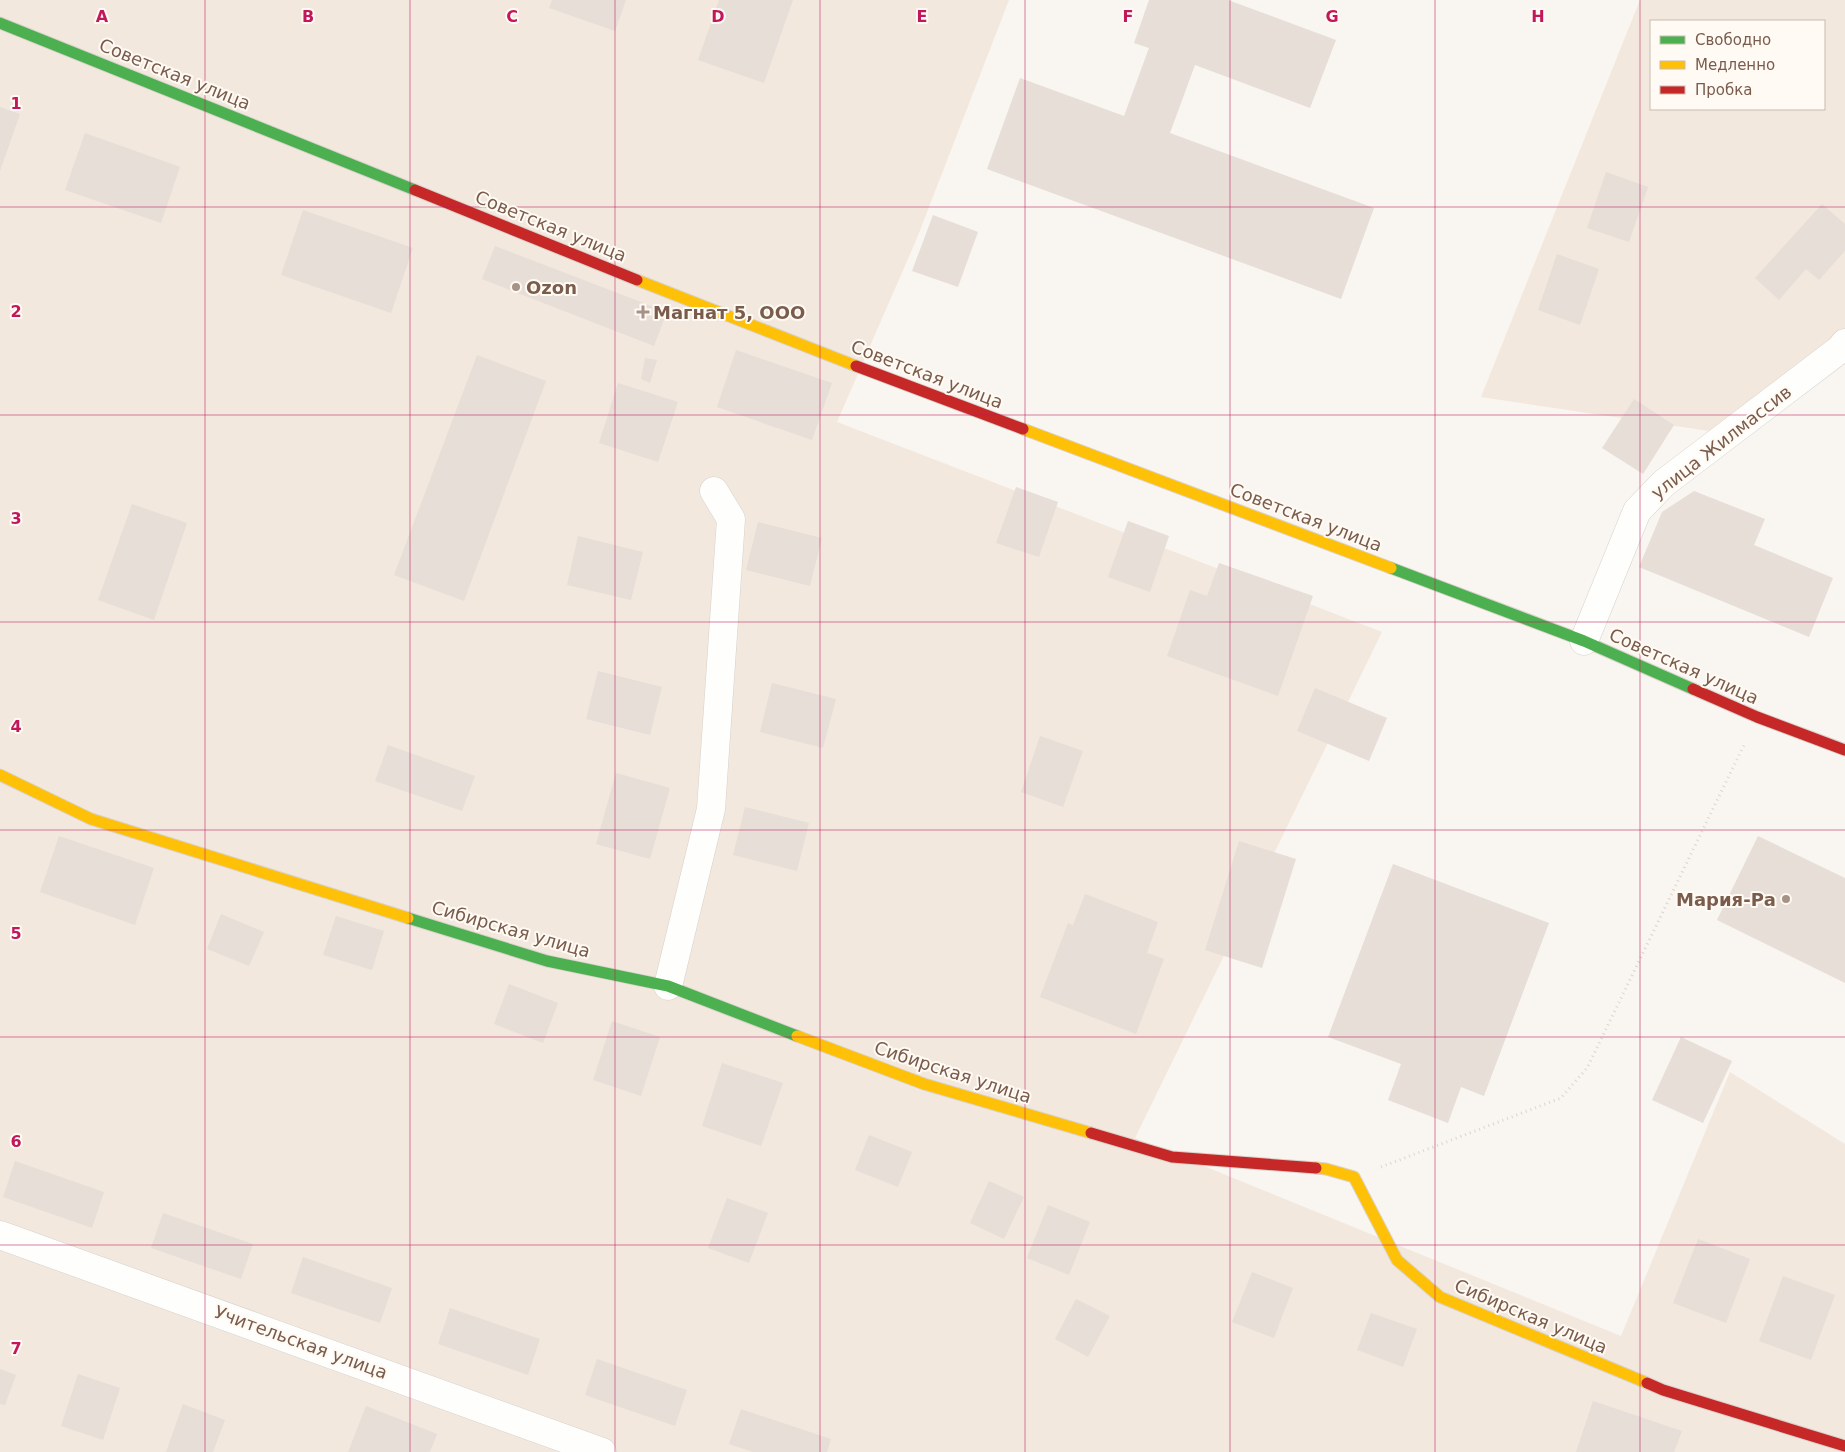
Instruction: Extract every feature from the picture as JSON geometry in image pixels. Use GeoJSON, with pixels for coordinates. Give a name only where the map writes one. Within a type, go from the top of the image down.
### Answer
{"type":"FeatureCollection","features":[{"type":"Feature","properties":{"kind":"street","name":"Советская улица"},"geometry":{"type":"LineString","coordinates":[[0,23],[769,333],[1584,641],[1757,717],[1845,750]]}},
{"type":"Feature","properties":{"kind":"street","name":"улица Жилмассив"},"geometry":{"type":"LineString","coordinates":[[1584,641],[1638,511],[1664,483],[1839,350],[1845,343]]}},
{"type":"Feature","properties":{"kind":"street"},"geometry":{"type":"LineString","coordinates":[[668,986],[711,809],[731,519],[714,491]]}},
{"type":"Feature","properties":{"kind":"street","name":"Сибирская улица"},"geometry":{"type":"LineString","coordinates":[[0,775],[91,819],[547,961],[668,986],[924,1084],[1172,1157],[1326,1169],[1354,1177],[1397,1260],[1440,1297],[1663,1390],[1845,1446]]}},
{"type":"Feature","properties":{"kind":"street","name":"Учительская улица"},"geometry":{"type":"LineString","coordinates":[[0,1235],[602,1452]]}},
{"type":"Feature","properties":{"kind":"path"},"geometry":{"type":"LineString","coordinates":[[1354,1177],[1560,1098],[1587,1068],[1757,717]]}},
{"type":"Feature","properties":{"kind":"shaded area"},"geometry":{"type":"Polygon","coordinates":[[[0,0],[1009,0],[917,238],[837,422],[1382,632],[1135,1138],[1621,1336],[1730,1072],[1845,1144],[1845,1452],[0,1452],[0,0]]]}},
{"type":"Feature","properties":{"kind":"shaded area"},"geometry":{"type":"Polygon","coordinates":[[[1640,0],[1845,0],[1845,349],[1736,435],[1481,397],[1640,0]]]}},
{"type":"Feature","properties":{"kind":"building"},"geometry":{"type":"Polygon","coordinates":[[[552,0],[626,0],[615,31],[549,8],[552,0]]]}},
{"type":"Feature","properties":{"kind":"building"},"geometry":{"type":"Polygon","coordinates":[[[719,0],[793,0],[764,83],[698,60],[719,0]]]}},
{"type":"Feature","properties":{"kind":"building"},"geometry":{"type":"Polygon","coordinates":[[[1149,0],[1228,0],[1336,40],[1310,108],[1195,65],[1170,133],[1374,208],[1341,299],[987,169],[1020,78],[1124,116],[1149,48],[1134,43],[1149,0]]]}},
{"type":"Feature","properties":{"kind":"building"},"geometry":{"type":"Polygon","coordinates":[[[0,107],[20,114],[0,171],[0,107]]]}},
{"type":"Feature","properties":{"kind":"building"},"geometry":{"type":"Polygon","coordinates":[[[85,133],[180,167],[161,223],[65,190],[85,133]]]}},
{"type":"Feature","properties":{"kind":"building"},"geometry":{"type":"Polygon","coordinates":[[[1606,172],[1648,187],[1629,242],[1587,228],[1606,172]]]}},
{"type":"Feature","properties":{"kind":"building"},"geometry":{"type":"Polygon","coordinates":[[[1822,204],[1845,224],[1845,251],[1819,280],[1806,269],[1779,300],[1755,278],[1822,204]]]}},
{"type":"Feature","properties":{"kind":"building"},"geometry":{"type":"Polygon","coordinates":[[[303,210],[413,248],[391,313],[281,275],[303,210]]]}},
{"type":"Feature","properties":{"kind":"building"},"geometry":{"type":"Polygon","coordinates":[[[933,215],[978,232],[958,287],[912,271],[933,215]]]}},
{"type":"Feature","properties":{"kind":"building"},"geometry":{"type":"Polygon","coordinates":[[[495,246],[667,312],[654,346],[482,279],[495,246]]]}},
{"type":"Feature","properties":{"kind":"building"},"geometry":{"type":"Polygon","coordinates":[[[1557,254],[1599,269],[1580,325],[1538,310],[1557,254]]]}},
{"type":"Feature","properties":{"kind":"building"},"geometry":{"type":"Polygon","coordinates":[[[736,350],[832,383],[812,440],[717,407],[736,350]]]}},
{"type":"Feature","properties":{"kind":"building"},"geometry":{"type":"Polygon","coordinates":[[[477,355],[546,381],[464,601],[394,575],[477,355]]]}},
{"type":"Feature","properties":{"kind":"building"},"geometry":{"type":"Polygon","coordinates":[[[645,358],[657,360],[650,383],[641,379],[645,358]]]}},
{"type":"Feature","properties":{"kind":"building"},"geometry":{"type":"Polygon","coordinates":[[[618,383],[678,402],[658,462],[599,443],[618,383]]]}},
{"type":"Feature","properties":{"kind":"building"},"geometry":{"type":"Polygon","coordinates":[[[1634,399],[1674,425],[1643,474],[1602,448],[1634,399]]]}},
{"type":"Feature","properties":{"kind":"building"},"geometry":{"type":"Polygon","coordinates":[[[1016,487],[1058,502],[1039,557],[996,543],[1016,487]]]}},
{"type":"Feature","properties":{"kind":"building"},"geometry":{"type":"Polygon","coordinates":[[[1694,491],[1765,519],[1754,545],[1833,578],[1809,637],[1639,567],[1662,512],[1694,491]]]}},
{"type":"Feature","properties":{"kind":"building"},"geometry":{"type":"Polygon","coordinates":[[[132,504],[187,523],[154,620],[98,600],[132,504]]]}},
{"type":"Feature","properties":{"kind":"building"},"geometry":{"type":"Polygon","coordinates":[[[1128,521],[1169,536],[1150,592],[1108,577],[1128,521]]]}},
{"type":"Feature","properties":{"kind":"building"},"geometry":{"type":"Polygon","coordinates":[[[758,522],[822,538],[810,586],[746,570],[758,522]]]}},
{"type":"Feature","properties":{"kind":"building"},"geometry":{"type":"Polygon","coordinates":[[[578,536],[643,552],[631,600],[567,585],[578,536]]]}},
{"type":"Feature","properties":{"kind":"building"},"geometry":{"type":"Polygon","coordinates":[[[1219,563],[1313,596],[1278,696],[1167,656],[1190,590],[1207,596],[1219,563]]]}},
{"type":"Feature","properties":{"kind":"building"},"geometry":{"type":"Polygon","coordinates":[[[598,671],[662,687],[650,735],[586,719],[598,671]]]}},
{"type":"Feature","properties":{"kind":"building"},"geometry":{"type":"Polygon","coordinates":[[[772,683],[836,699],[823,748],[760,732],[772,683]]]}},
{"type":"Feature","properties":{"kind":"building"},"geometry":{"type":"Polygon","coordinates":[[[1315,688],[1387,718],[1369,761],[1297,731],[1315,688]]]}},
{"type":"Feature","properties":{"kind":"building"},"geometry":{"type":"Polygon","coordinates":[[[1040,736],[1083,751],[1063,807],[1021,792],[1040,736]]]}},
{"type":"Feature","properties":{"kind":"building"},"geometry":{"type":"Polygon","coordinates":[[[388,745],[475,776],[462,811],[375,781],[388,745]]]}},
{"type":"Feature","properties":{"kind":"building"},"geometry":{"type":"Polygon","coordinates":[[[616,773],[670,788],[650,859],[596,844],[616,773]]]}},
{"type":"Feature","properties":{"kind":"building"},"geometry":{"type":"Polygon","coordinates":[[[745,807],[809,823],[797,871],[733,855],[745,807]]]}},
{"type":"Feature","properties":{"kind":"building"},"geometry":{"type":"Polygon","coordinates":[[[59,836],[154,868],[135,925],[40,892],[59,836]]]}},
{"type":"Feature","properties":{"kind":"building","name":"Мария-Ра"},"geometry":{"type":"Polygon","coordinates":[[[1758,836],[1845,878],[1845,983],[1717,920],[1758,836]]]}},
{"type":"Feature","properties":{"kind":"building"},"geometry":{"type":"Polygon","coordinates":[[[1239,841],[1296,859],[1262,968],[1205,950],[1239,841]]]}},
{"type":"Feature","properties":{"kind":"building"},"geometry":{"type":"Polygon","coordinates":[[[1393,864],[1549,923],[1484,1096],[1461,1087],[1448,1123],[1388,1100],[1401,1064],[1328,1037],[1393,864]]]}},
{"type":"Feature","properties":{"kind":"building"},"geometry":{"type":"Polygon","coordinates":[[[1085,894],[1158,922],[1147,953],[1164,959],[1136,1034],[1040,997],[1068,923],[1073,925],[1085,894]]]}},
{"type":"Feature","properties":{"kind":"building"},"geometry":{"type":"Polygon","coordinates":[[[221,914],[264,932],[249,966],[207,949],[221,914]]]}},
{"type":"Feature","properties":{"kind":"building"},"geometry":{"type":"Polygon","coordinates":[[[336,916],[384,931],[372,970],[323,955],[336,916]]]}},
{"type":"Feature","properties":{"kind":"building"},"geometry":{"type":"Polygon","coordinates":[[[509,984],[558,1003],[543,1043],[494,1024],[509,984]]]}},
{"type":"Feature","properties":{"kind":"building"},"geometry":{"type":"Polygon","coordinates":[[[612,1021],[660,1037],[641,1096],[593,1080],[612,1021]]]}},
{"type":"Feature","properties":{"kind":"building"},"geometry":{"type":"Polygon","coordinates":[[[1681,1037],[1732,1061],[1703,1123],[1652,1100],[1681,1037]]]}},
{"type":"Feature","properties":{"kind":"building"},"geometry":{"type":"Polygon","coordinates":[[[722,1063],[783,1083],[761,1146],[702,1126],[722,1063]]]}},
{"type":"Feature","properties":{"kind":"building"},"geometry":{"type":"Polygon","coordinates":[[[869,1135],[912,1152],[898,1187],[855,1170],[869,1135]]]}},
{"type":"Feature","properties":{"kind":"building"},"geometry":{"type":"Polygon","coordinates":[[[15,1161],[104,1192],[92,1228],[3,1197],[15,1161]]]}},
{"type":"Feature","properties":{"kind":"building"},"geometry":{"type":"Polygon","coordinates":[[[989,1181],[1024,1197],[1004,1239],[970,1223],[989,1181]]]}},
{"type":"Feature","properties":{"kind":"building"},"geometry":{"type":"Polygon","coordinates":[[[727,1198],[768,1213],[749,1263],[708,1248],[727,1198]]]}},
{"type":"Feature","properties":{"kind":"building"},"geometry":{"type":"Polygon","coordinates":[[[1048,1205],[1090,1222],[1069,1275],[1027,1258],[1048,1205]]]}},
{"type":"Feature","properties":{"kind":"building"},"geometry":{"type":"Polygon","coordinates":[[[163,1213],[253,1244],[241,1279],[151,1248],[163,1213]]]}},
{"type":"Feature","properties":{"kind":"building"},"geometry":{"type":"Polygon","coordinates":[[[1698,1239],[1750,1259],[1726,1323],[1673,1303],[1698,1239]]]}},
{"type":"Feature","properties":{"kind":"building"},"geometry":{"type":"Polygon","coordinates":[[[303,1257],[392,1288],[380,1323],[291,1293],[303,1257]]]}},
{"type":"Feature","properties":{"kind":"building"},"geometry":{"type":"Polygon","coordinates":[[[1252,1272],[1293,1288],[1274,1338],[1232,1322],[1252,1272]]]}},
{"type":"Feature","properties":{"kind":"building"},"geometry":{"type":"Polygon","coordinates":[[[1783,1276],[1835,1295],[1811,1360],[1759,1341],[1783,1276]]]}},
{"type":"Feature","properties":{"kind":"building"},"geometry":{"type":"Polygon","coordinates":[[[1076,1299],[1110,1316],[1088,1357],[1055,1339],[1076,1299]]]}},
{"type":"Feature","properties":{"kind":"building"},"geometry":{"type":"Polygon","coordinates":[[[450,1308],[540,1339],[528,1375],[438,1344],[450,1308]]]}},
{"type":"Feature","properties":{"kind":"building"},"geometry":{"type":"Polygon","coordinates":[[[1371,1313],[1417,1329],[1403,1367],[1357,1350],[1371,1313]]]}},
{"type":"Feature","properties":{"kind":"building"},"geometry":{"type":"Polygon","coordinates":[[[597,1359],[687,1390],[675,1426],[585,1395],[597,1359]]]}},
{"type":"Feature","properties":{"kind":"building"},"geometry":{"type":"Polygon","coordinates":[[[0,1369],[16,1375],[5,1405],[0,1404],[0,1369]]]}},
{"type":"Feature","properties":{"kind":"building"},"geometry":{"type":"Polygon","coordinates":[[[78,1374],[120,1388],[103,1440],[61,1426],[78,1374]]]}},
{"type":"Feature","properties":{"kind":"building"},"geometry":{"type":"Polygon","coordinates":[[[1593,1401],[1682,1431],[1674,1452],[1576,1452],[1593,1401]]]}},
{"type":"Feature","properties":{"kind":"building"},"geometry":{"type":"Polygon","coordinates":[[[183,1404],[225,1420],[213,1452],[166,1452],[183,1404]]]}},
{"type":"Feature","properties":{"kind":"building"},"geometry":{"type":"Polygon","coordinates":[[[366,1406],[437,1434],[430,1452],[348,1452],[366,1406]]]}},
{"type":"Feature","properties":{"kind":"building"},"geometry":{"type":"Polygon","coordinates":[[[741,1409],[831,1439],[827,1452],[753,1452],[729,1444],[741,1409]]]}},
{"type":"Feature","properties":{"kind":"traffic: fast"},"geometry":{"type":"LineString","coordinates":[[0,23],[415,190]]}},
{"type":"Feature","properties":{"kind":"traffic: fast"},"geometry":{"type":"LineString","coordinates":[[1391,568],[1584,641],[1693,689]]}},
{"type":"Feature","properties":{"kind":"traffic: fast"},"geometry":{"type":"LineString","coordinates":[[408,918],[547,961],[668,986],[797,1036]]}},
{"type":"Feature","properties":{"kind":"traffic: slow"},"geometry":{"type":"LineString","coordinates":[[637,280],[856,366]]}},
{"type":"Feature","properties":{"kind":"traffic: slow"},"geometry":{"type":"LineString","coordinates":[[1023,429],[1391,568]]}},
{"type":"Feature","properties":{"kind":"traffic: slow"},"geometry":{"type":"LineString","coordinates":[[0,775],[91,819],[408,918]]}},
{"type":"Feature","properties":{"kind":"traffic: slow"},"geometry":{"type":"LineString","coordinates":[[797,1036],[924,1084],[1091,1133]]}},
{"type":"Feature","properties":{"kind":"traffic: slow"},"geometry":{"type":"LineString","coordinates":[[1316,1168],[1354,1177],[1397,1260],[1440,1297],[1647,1383]]}},
{"type":"Feature","properties":{"kind":"traffic: jam"},"geometry":{"type":"LineString","coordinates":[[415,190],[637,280]]}},
{"type":"Feature","properties":{"kind":"traffic: jam"},"geometry":{"type":"LineString","coordinates":[[856,366],[1023,429]]}},
{"type":"Feature","properties":{"kind":"traffic: jam"},"geometry":{"type":"LineString","coordinates":[[1693,689],[1757,717],[1845,750]]}},
{"type":"Feature","properties":{"kind":"traffic: jam"},"geometry":{"type":"LineString","coordinates":[[1091,1133],[1172,1157],[1316,1168]]}},
{"type":"Feature","properties":{"kind":"traffic: jam"},"geometry":{"type":"LineString","coordinates":[[1647,1383],[1663,1390],[1845,1446]]}},
{"type":"Feature","properties":{"kind":"place","name":"Ozon"},"geometry":{"type":"Point","coordinates":[516,287]}},
{"type":"Feature","properties":{"kind":"place","name":"Магнат 5, ООО"},"geometry":{"type":"Point","coordinates":[643,312]}},
{"type":"Feature","properties":{"kind":"place","name":"Мария-Ра"},"geometry":{"type":"Point","coordinates":[1786,899]}}]}
